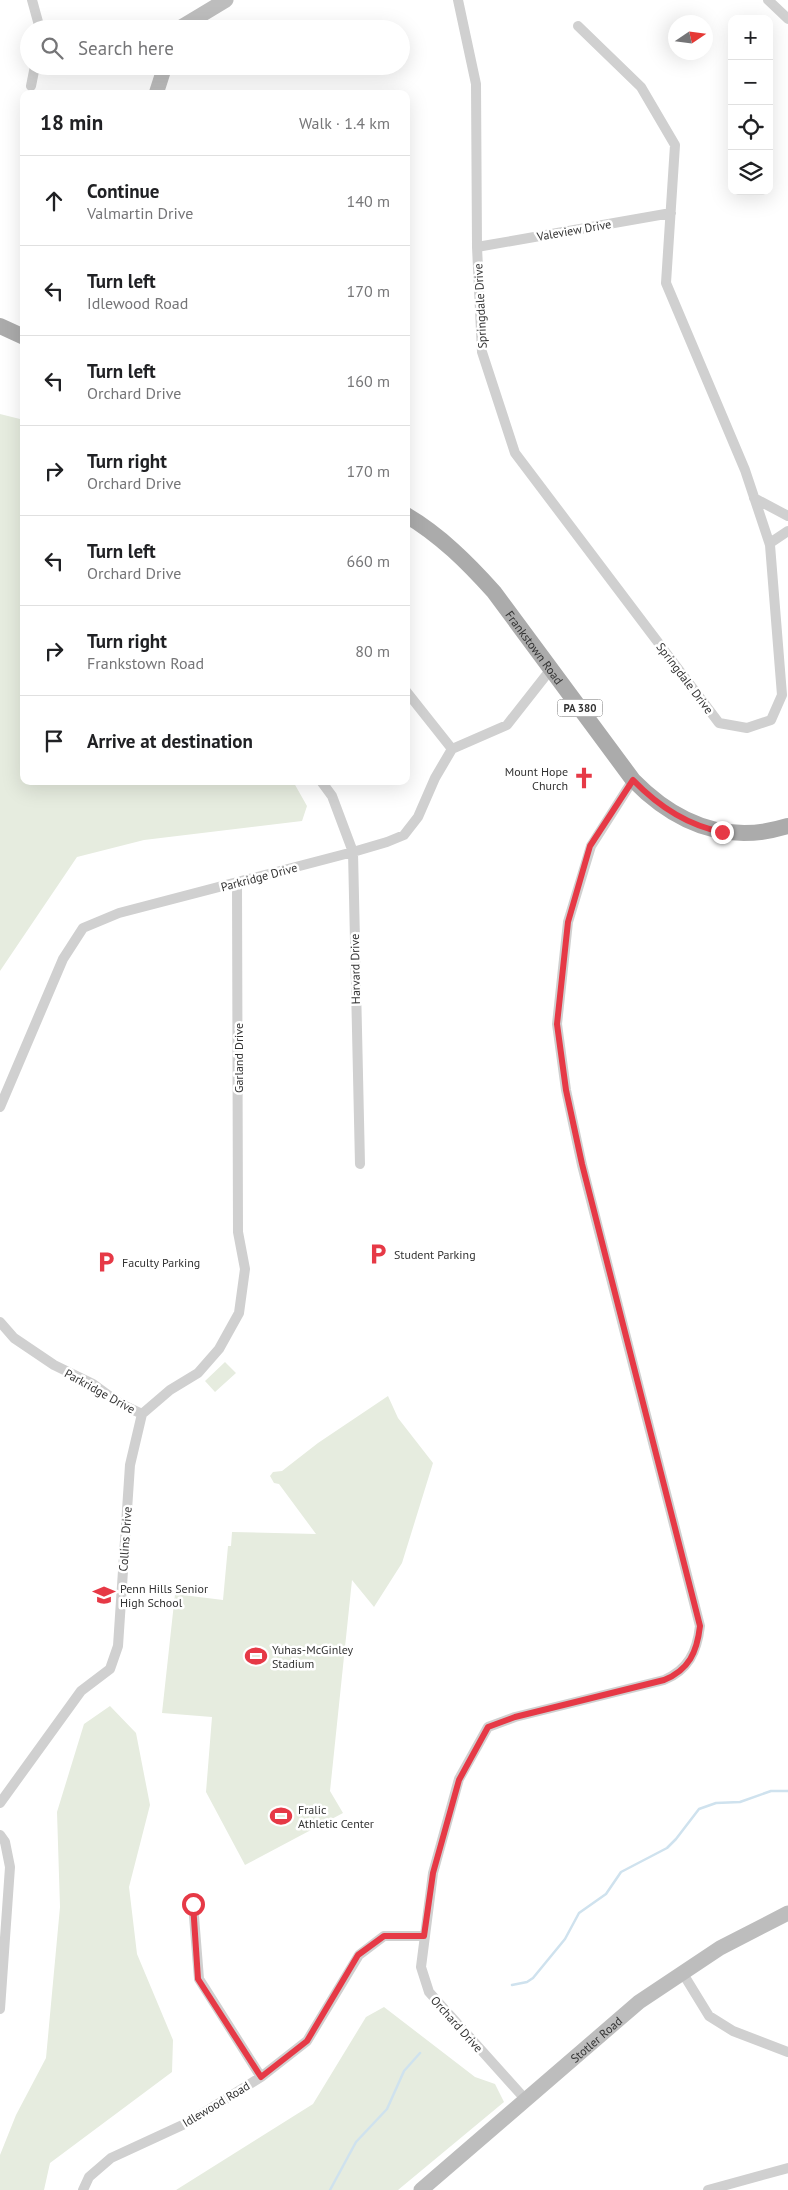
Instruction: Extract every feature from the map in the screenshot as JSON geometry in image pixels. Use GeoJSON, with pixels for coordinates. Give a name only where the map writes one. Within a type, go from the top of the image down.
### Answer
{"type":"FeatureCollection","features":[{"type":"Feature","properties":{"kind":"main road"},"geometry":{"type":"LineString","coordinates":[[0,326],[20,334]]}},
{"type":"Feature","properties":{"kind":"main road","name":"Frankstown Road"},"geometry":{"type":"LineString","coordinates":[[410,518],[446,544],[478,573],[633,780],[653,799],[671,813],[709,829],[740,834],[788,826]]}},
{"type":"Feature","properties":{"kind":"street"},"geometry":{"type":"LineString","coordinates":[[32,0],[38,20]]}},
{"type":"Feature","properties":{"kind":"street"},"geometry":{"type":"LineString","coordinates":[[193,20],[226,0]]}},
{"type":"Feature","properties":{"kind":"street","name":"Springdale Drive"},"geometry":{"type":"LineString","coordinates":[[458,0],[476,84],[478,247],[482,352],[515,453],[719,723],[747,728],[770,720],[782,695],[770,543],[745,470],[666,283],[675,145],[641,86],[578,26]]}},
{"type":"Feature","properties":{"kind":"street"},"geometry":{"type":"LineString","coordinates":[[768,0],[788,19]]}},
{"type":"Feature","properties":{"kind":"street"},"geometry":{"type":"LineString","coordinates":[[31,86],[33,75]]}},
{"type":"Feature","properties":{"kind":"street"},"geometry":{"type":"LineString","coordinates":[[157,90],[162,75]]}},
{"type":"Feature","properties":{"kind":"street","name":"Valeview Drive"},"geometry":{"type":"LineString","coordinates":[[478,247],[671,213]]}},
{"type":"Feature","properties":{"kind":"street"},"geometry":{"type":"LineString","coordinates":[[754,498],[788,516]]}},
{"type":"Feature","properties":{"kind":"street"},"geometry":{"type":"LineString","coordinates":[[770,543],[788,531]]}},
{"type":"Feature","properties":{"kind":"street"},"geometry":{"type":"LineString","coordinates":[[410,696],[452,750],[507,725],[551,669]]}},
{"type":"Feature","properties":{"kind":"street","name":"Parkridge Drive"},"geometry":{"type":"LineString","coordinates":[[0,1107],[63,959],[83,928],[119,912],[352,852],[404,835],[418,817],[435,778],[452,750]]}},
{"type":"Feature","properties":{"kind":"street","name":"Orchard Drive"},"geometry":{"type":"LineString","coordinates":[[526,2100],[429,1992],[421,1967],[433,1873],[459,1780],[488,1727],[515,1717],[664,1680],[677,1674],[697,1646],[700,1626],[582,1164],[566,1090],[557,1024],[568,922],[590,846],[633,780]]}},
{"type":"Feature","properties":{"kind":"street","name":"Harvard Drive"},"geometry":{"type":"LineString","coordinates":[[324,785],[332,796],[352,852],[360,1164]]}},
{"type":"Feature","properties":{"kind":"street","name":"Garland Drive"},"geometry":{"type":"LineString","coordinates":[[237,883],[238,1232]]}},
{"type":"Feature","properties":{"kind":"street","name":"Parkridge Drive"},"geometry":{"type":"LineString","coordinates":[[0,1322],[14,1338],[54,1365],[93,1384],[119,1403],[142,1414],[170,1390],[198,1373],[219,1349],[239,1313],[245,1269],[238,1232]]}},
{"type":"Feature","properties":{"kind":"street","name":"Collins Drive"},"geometry":{"type":"LineString","coordinates":[[0,1804],[81,1691],[110,1669],[118,1646],[130,1465],[142,1414]]}},
{"type":"Feature","properties":{"kind":"street"},"geometry":{"type":"LineString","coordinates":[[0,1836],[4,1842],[10,1867],[0,2009]]}},
{"type":"Feature","properties":{"kind":"street"},"geometry":{"type":"LineString","coordinates":[[193,1904],[198,1979],[261,2077]]}},
{"type":"Feature","properties":{"kind":"street","name":"Stotler Road"},"geometry":{"type":"LineString","coordinates":[[421,2190],[639,2002],[727,1944],[788,1913]]}},
{"type":"Feature","properties":{"kind":"street","name":"Idlewood Road"},"geometry":{"type":"LineString","coordinates":[[83,2190],[89,2177],[111,2158],[188,2122],[261,2077],[307,2041],[358,1955],[384,1936],[424,1936]]}},
{"type":"Feature","properties":{"kind":"street"},"geometry":{"type":"LineString","coordinates":[[682,1972],[709,2016],[734,2031],[788,2052]]}},
{"type":"Feature","properties":{"kind":"street"},"geometry":{"type":"LineString","coordinates":[[708,2190],[788,2168]]}},
{"type":"Feature","properties":{"kind":"shaded area"},"geometry":{"type":"Polygon","coordinates":[[[0,414],[20,419],[20,785],[295,785],[307,806],[302,821],[144,840],[77,857],[0,971],[0,414]]]}},
{"type":"Feature","properties":{"kind":"shaded area"},"geometry":{"type":"Polygon","coordinates":[[[225,1362],[236,1373],[215,1392],[205,1381],[225,1362]]]}},
{"type":"Feature","properties":{"kind":"shaded area","name":"Yuhas-McGinley Stadium"},"geometry":{"type":"Polygon","coordinates":[[[388,1396],[398,1418],[433,1463],[402,1563],[374,1607],[352,1580],[330,1791],[343,1813],[245,1865],[206,1792],[212,1717],[162,1713],[175,1594],[223,1600],[228,1546],[231,1546],[232,1532],[316,1534],[279,1484],[274,1483],[270,1476],[273,1472],[282,1471],[318,1443],[388,1396]]]}},
{"type":"Feature","properties":{"kind":"shaded area"},"geometry":{"type":"Polygon","coordinates":[[[110,1706],[136,1733],[150,1805],[129,1887],[137,1954],[173,2040],[172,2072],[50,2163],[44,2190],[0,2190],[0,2155],[16,2115],[46,2058],[60,1907],[57,1812],[84,1724],[110,1706]]]}},
{"type":"Feature","properties":{"kind":"shaded area"},"geometry":{"type":"Polygon","coordinates":[[[384,2007],[475,2077],[495,2084],[504,2102],[398,2190],[176,2190],[313,2104],[366,2017],[384,2007]]]}},
{"type":"Feature","properties":{"kind":"waterway"},"geometry":{"type":"LineString","coordinates":[[512,1985],[527,1982],[533,1978],[565,1939],[579,1913],[606,1894],[621,1872],[667,1848],[699,1809],[716,1803],[740,1802],[771,1791],[788,1791]]}},
{"type":"Feature","properties":{"kind":"waterway"},"geometry":{"type":"LineString","coordinates":[[330,2190],[356,2142],[387,2109],[404,2071],[420,2053]]}},
{"type":"Feature","properties":{"kind":"place","name":"Mount Hope Church"},"geometry":{"type":"Point","coordinates":[584,778]}},
{"type":"Feature","properties":{"kind":"place","name":"Student Parking"},"geometry":{"type":"Point","coordinates":[378,1254]}},
{"type":"Feature","properties":{"kind":"place","name":"Faculty Parking"},"geometry":{"type":"Point","coordinates":[106,1262]}},
{"type":"Feature","properties":{"kind":"place","name":"Penn Hills Senior High School"},"geometry":{"type":"Point","coordinates":[104,1595]}},
{"type":"Feature","properties":{"kind":"place","name":"Yuhas-McGinley Stadium"},"geometry":{"type":"Point","coordinates":[256,1656]}},
{"type":"Feature","properties":{"kind":"place","name":"Fralic Athletic Center"},"geometry":{"type":"Point","coordinates":[281,1816]}},
{"type":"Feature","properties":{"kind":"route"},"geometry":{"type":"LineString","coordinates":[[193,1904],[198,1979],[261,2077],[307,2041],[358,1955],[384,1936],[424,1936],[433,1873],[459,1780],[488,1727],[515,1717],[664,1680],[677,1674],[686,1664],[697,1646],[700,1626],[582,1164],[566,1090],[557,1024],[568,922],[590,846],[633,780],[659,805],[671,813],[687,821],[722,832]]}}]}
